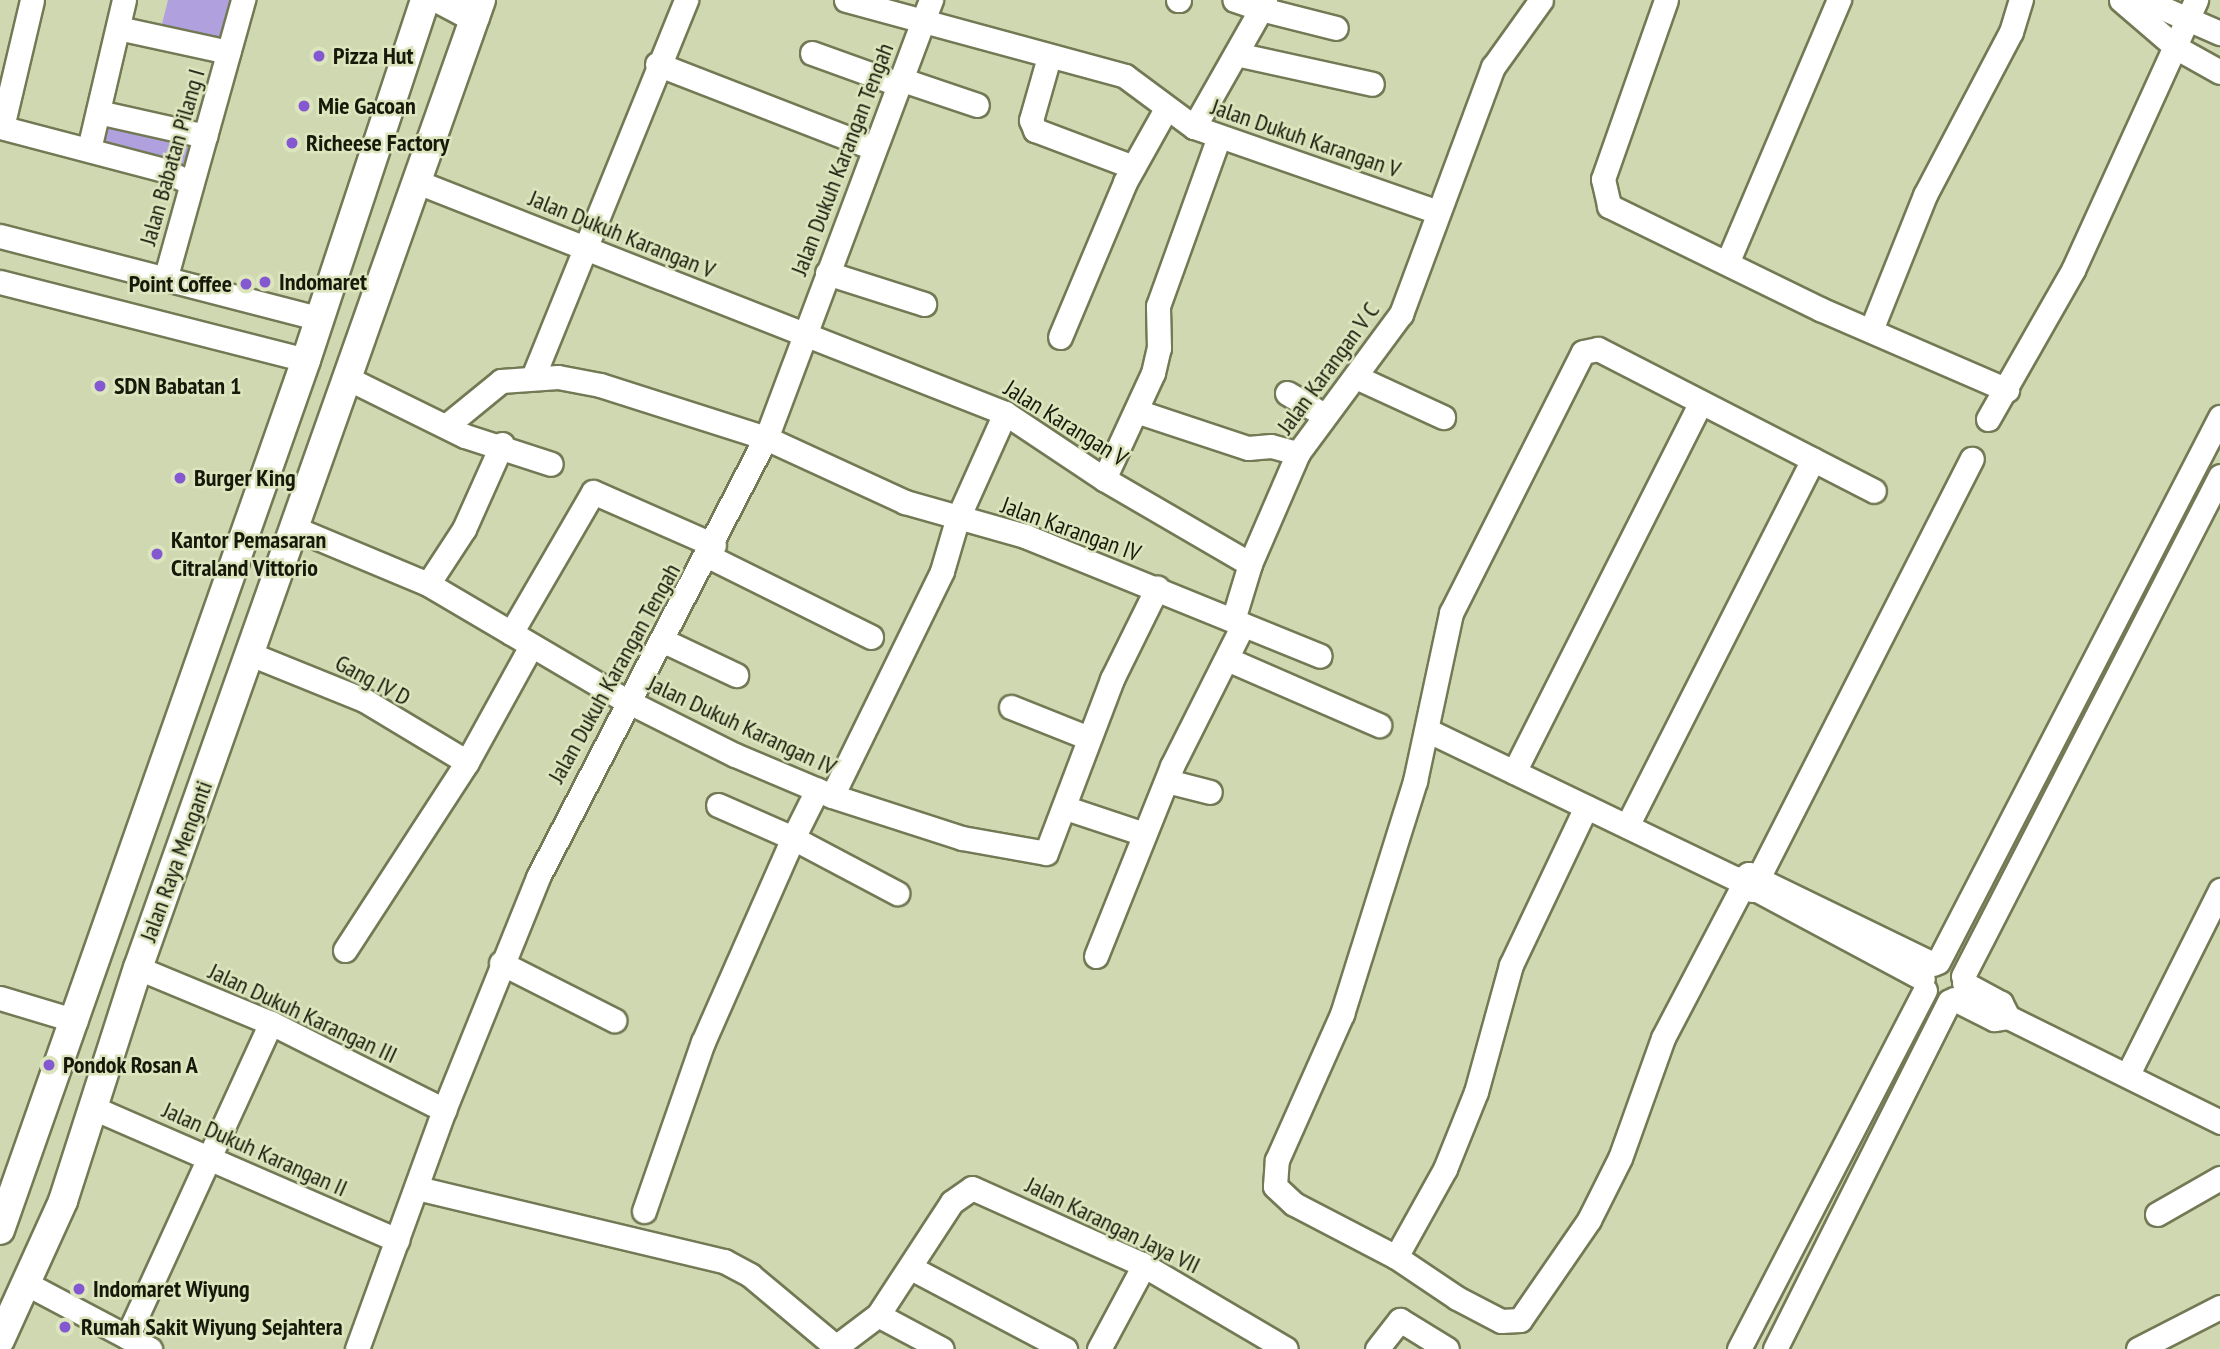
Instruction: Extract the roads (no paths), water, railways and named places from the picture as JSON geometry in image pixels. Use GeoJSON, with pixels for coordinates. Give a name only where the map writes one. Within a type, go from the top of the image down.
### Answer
{"type":"FeatureCollection","features":[{"type":"Feature","properties":{"kind":"main road","name":"Jalan Raya Menganti"},"geometry":{"type":"LineString","coordinates":[[0,1340],[29,1285],[47,1169],[76,1021],[306,360],[425,0]]}},
{"type":"Feature","properties":{"kind":"main road","name":"Jalan Raya Menganti"},"geometry":{"type":"LineString","coordinates":[[47,1169],[91,1107],[294,528],[351,380],[419,183],[465,7]]}},
{"type":"Feature","properties":{"kind":"main road"},"geometry":{"type":"LineString","coordinates":[[282,427],[326,443]]}},
{"type":"Feature","properties":{"kind":"main road"},"geometry":{"type":"LineString","coordinates":[[0,1230],[47,1169]]}},
{"type":"Feature","properties":{"kind":"street"},"geometry":{"type":"LineString","coordinates":[[32,0],[1,127],[89,149],[191,183]]}},
{"type":"Feature","properties":{"kind":"street"},"geometry":{"type":"LineString","coordinates":[[89,149],[124,0]]}},
{"type":"Feature","properties":{"kind":"street","name":"Jalan Babatan Pilang I"},"geometry":{"type":"LineString","coordinates":[[166,276],[243,0]]}},
{"type":"Feature","properties":{"kind":"street"},"geometry":{"type":"LineString","coordinates":[[533,377],[582,244],[686,0]]}},
{"type":"Feature","properties":{"kind":"street","name":"Jalan Dukuh Karangan V"},"geometry":{"type":"LineString","coordinates":[[846,0],[921,24],[1125,76],[1166,109],[1194,127],[1219,138],[1438,212]]}},
{"type":"Feature","properties":{"kind":"street","name":"Jalan Dukuh Karangan Tengah"},"geometry":{"type":"LineString","coordinates":[[357,1349],[501,963],[626,701],[664,641],[766,438],[871,147],[931,0]]}},
{"type":"Feature","properties":{"kind":"street"},"geometry":{"type":"LineString","coordinates":[[1234,0],[1263,5],[1336,28]]}},
{"type":"Feature","properties":{"kind":"street","name":"Jalan Karangan V C"},"geometry":{"type":"LineString","coordinates":[[1238,622],[1250,564],[1298,453],[1401,314],[1499,55],[1541,0]]}},
{"type":"Feature","properties":{"kind":"street"},"geometry":{"type":"LineString","coordinates":[[1667,0],[1603,180],[1604,198],[1617,212],[2007,390]]}},
{"type":"Feature","properties":{"kind":"street"},"geometry":{"type":"LineString","coordinates":[[1728,261],[1839,0]]}},
{"type":"Feature","properties":{"kind":"street"},"geometry":{"type":"LineString","coordinates":[[1871,330],[1925,195],[2011,32],[2021,0]]}},
{"type":"Feature","properties":{"kind":"street"},"geometry":{"type":"LineString","coordinates":[[2121,0],[2177,48],[2220,72]]}},
{"type":"Feature","properties":{"kind":"street"},"geometry":{"type":"LineString","coordinates":[[2144,0],[2194,10],[2220,33]]}},
{"type":"Feature","properties":{"kind":"street"},"geometry":{"type":"LineString","coordinates":[[1194,127],[1263,5]]}},
{"type":"Feature","properties":{"kind":"street"},"geometry":{"type":"LineString","coordinates":[[1988,419],[2007,390],[2073,270],[2194,10]]}},
{"type":"Feature","properties":{"kind":"street","name":"Jalan Babatan Pilang I"},"geometry":{"type":"LineString","coordinates":[[118,27],[228,52]]}},
{"type":"Feature","properties":{"kind":"street"},"geometry":{"type":"LineString","coordinates":[[812,53],[977,105]]}},
{"type":"Feature","properties":{"kind":"street"},"geometry":{"type":"LineString","coordinates":[[1236,54],[1372,84]]}},
{"type":"Feature","properties":{"kind":"street"},"geometry":{"type":"LineString","coordinates":[[1049,57],[1031,120],[1035,130],[1133,167]]}},
{"type":"Feature","properties":{"kind":"street"},"geometry":{"type":"LineString","coordinates":[[657,64],[871,147]]}},
{"type":"Feature","properties":{"kind":"street"},"geometry":{"type":"LineString","coordinates":[[1060,337],[1133,167],[1166,109]]}},
{"type":"Feature","properties":{"kind":"street"},"geometry":{"type":"LineString","coordinates":[[98,113],[205,136]]}},
{"type":"Feature","properties":{"kind":"street"},"geometry":{"type":"LineString","coordinates":[[1104,479],[1136,411],[1159,348],[1158,306],[1219,138]]}},
{"type":"Feature","properties":{"kind":"street","name":"Jalan Dukuh Karangan V"},"geometry":{"type":"LineString","coordinates":[[419,183],[582,244],[804,336]]}},
{"type":"Feature","properties":{"kind":"street"},"geometry":{"type":"LineString","coordinates":[[0,236],[166,276],[320,319]]}},
{"type":"Feature","properties":{"kind":"street"},"geometry":{"type":"LineString","coordinates":[[827,273],[924,304]]}},
{"type":"Feature","properties":{"kind":"street"},"geometry":{"type":"LineString","coordinates":[[0,282],[306,360]]}},
{"type":"Feature","properties":{"kind":"street","name":"Jalan Karangan V"},"geometry":{"type":"LineString","coordinates":[[804,336],[1005,413],[1104,479],[1250,564]]}},
{"type":"Feature","properties":{"kind":"street"},"geometry":{"type":"LineString","coordinates":[[1874,491],[1598,349],[1583,352],[1451,613],[1427,730],[1342,1014],[1273,1172],[1275,1186],[1294,1204],[1396,1257],[1494,1318],[1510,1322],[1526,1314],[1589,1220],[1620,1158],[1662,1038],[1972,459]]}},
{"type":"Feature","properties":{"kind":"street","name":"Jalan Karangan IV"},"geometry":{"type":"LineString","coordinates":[[446,426],[490,386],[533,377],[600,385],[766,438],[957,520],[1025,536],[1320,656]]}},
{"type":"Feature","properties":{"kind":"street"},"geometry":{"type":"LineString","coordinates":[[1356,377],[1443,417]]}},
{"type":"Feature","properties":{"kind":"street"},"geometry":{"type":"LineString","coordinates":[[351,380],[478,441],[502,444],[551,464]]}},
{"type":"Feature","properties":{"kind":"street"},"geometry":{"type":"LineString","coordinates":[[1287,393],[1324,415]]}},
{"type":"Feature","properties":{"kind":"street"},"geometry":{"type":"LineString","coordinates":[[1514,772],[1700,403]]}},
{"type":"Feature","properties":{"kind":"street"},"geometry":{"type":"LineString","coordinates":[[1136,411],[1248,448],[1271,446],[1298,453]]}},
{"type":"Feature","properties":{"kind":"street"},"geometry":{"type":"LineString","coordinates":[[644,1212],[703,1042],[793,838],[824,793],[942,571],[957,520],[1005,413]]}},
{"type":"Feature","properties":{"kind":"street"},"geometry":{"type":"LineString","coordinates":[[1740,1349],[1930,974],[2220,417]]}},
{"type":"Feature","properties":{"kind":"street"},"geometry":{"type":"LineString","coordinates":[[428,584],[464,529],[502,444]]}},
{"type":"Feature","properties":{"kind":"street"},"geometry":{"type":"LineString","coordinates":[[1627,826],[1813,460]]}},
{"type":"Feature","properties":{"kind":"street"},"geometry":{"type":"LineString","coordinates":[[1775,1349],[2217,488],[2188,481]]}},
{"type":"Feature","properties":{"kind":"street"},"geometry":{"type":"LineString","coordinates":[[511,633],[593,492],[711,550],[871,637]]}},
{"type":"Feature","properties":{"kind":"street","name":"Jalan Dukuh Karangan IV"},"geometry":{"type":"LineString","coordinates":[[294,528],[428,584],[626,701],[824,793],[962,838],[1036,852],[1052,849],[1066,808]]}},
{"type":"Feature","properties":{"kind":"street"},"geometry":{"type":"LineString","coordinates":[[1144,834],[1066,808],[1089,738],[1157,588]]}},
{"type":"Feature","properties":{"kind":"street"},"geometry":{"type":"LineString","coordinates":[[1096,956],[1167,781],[1227,659],[1238,622]]}},
{"type":"Feature","properties":{"kind":"street"},"geometry":{"type":"LineString","coordinates":[[664,641],[736,675]]}},
{"type":"Feature","properties":{"kind":"street"},"geometry":{"type":"LineString","coordinates":[[345,950],[467,762],[531,646]]}},
{"type":"Feature","properties":{"kind":"street","name":"Gang IV D"},"geometry":{"type":"LineString","coordinates":[[250,654],[364,700],[467,762]]}},
{"type":"Feature","properties":{"kind":"street"},"geometry":{"type":"LineString","coordinates":[[1227,659],[1379,725]]}},
{"type":"Feature","properties":{"kind":"street"},"geometry":{"type":"LineString","coordinates":[[1011,707],[1089,738]]}},
{"type":"Feature","properties":{"kind":"street"},"geometry":{"type":"LineString","coordinates":[[1427,730],[1747,881],[1930,974],[1954,964],[1957,990]]}},
{"type":"Feature","properties":{"kind":"street"},"geometry":{"type":"LineString","coordinates":[[1167,781],[1210,792]]}},
{"type":"Feature","properties":{"kind":"street"},"geometry":{"type":"LineString","coordinates":[[718,805],[793,838],[897,893]]}},
{"type":"Feature","properties":{"kind":"street"},"geometry":{"type":"LineString","coordinates":[[1396,1257],[1444,1168],[1476,1092],[1511,965],[1586,807]]}},
{"type":"Feature","properties":{"kind":"street"},"geometry":{"type":"LineString","coordinates":[[2128,1074],[2220,890]]}},
{"type":"Feature","properties":{"kind":"street"},"geometry":{"type":"LineString","coordinates":[[501,963],[614,1020]]}},
{"type":"Feature","properties":{"kind":"street","name":"Jalan Dukuh Karangan III"},"geometry":{"type":"LineString","coordinates":[[138,968],[271,1023],[444,1110]]}},
{"type":"Feature","properties":{"kind":"street"},"geometry":{"type":"LineString","coordinates":[[1930,974],[1931,998],[1957,990],[2001,1003],[2008,1017],[2128,1074],[2220,1122]]}},
{"type":"Feature","properties":{"kind":"street"},"geometry":{"type":"LineString","coordinates":[[0,998],[76,1021]]}},
{"type":"Feature","properties":{"kind":"street"},"geometry":{"type":"LineString","coordinates":[[127,1338],[206,1156],[271,1023]]}},
{"type":"Feature","properties":{"kind":"street","name":"Jalan Dukuh Karangan II"},"geometry":{"type":"LineString","coordinates":[[91,1107],[397,1240]]}},
{"type":"Feature","properties":{"kind":"street"},"geometry":{"type":"LineString","coordinates":[[2157,1214],[2220,1178]]}},
{"type":"Feature","properties":{"kind":"street"},"geometry":{"type":"LineString","coordinates":[[417,1188],[724,1261],[750,1275],[834,1348],[878,1315],[913,1269],[1065,1349]]}},
{"type":"Feature","properties":{"kind":"street","name":"Jalan Karangan Jaya VII"},"geometry":{"type":"LineString","coordinates":[[913,1269],[952,1202],[968,1188],[976,1188],[1144,1265],[1286,1349]]}},
{"type":"Feature","properties":{"kind":"street"},"geometry":{"type":"LineString","coordinates":[[1099,1349],[1144,1265]]}},
{"type":"Feature","properties":{"kind":"street"},"geometry":{"type":"LineString","coordinates":[[29,1285],[150,1349]]}},
{"type":"Feature","properties":{"kind":"street"},"geometry":{"type":"LineString","coordinates":[[2138,1349],[2220,1307]]}},
{"type":"Feature","properties":{"kind":"street"},"geometry":{"type":"LineString","coordinates":[[878,1315],[942,1349]]}},
{"type":"Feature","properties":{"kind":"street"},"geometry":{"type":"LineString","coordinates":[[1377,1349],[1400,1320],[1447,1349]]}},
{"type":"Feature","properties":{"kind":"place","name":"Pizza Hut"},"geometry":{"type":"Point","coordinates":[319,56]}},
{"type":"Feature","properties":{"kind":"place","name":"Mie Gacoan"},"geometry":{"type":"Point","coordinates":[304,106]}},
{"type":"Feature","properties":{"kind":"place","name":"Richeese Factory"},"geometry":{"type":"Point","coordinates":[292,143]}},
{"type":"Feature","properties":{"kind":"place","name":"Indomaret"},"geometry":{"type":"Point","coordinates":[265,282]}},
{"type":"Feature","properties":{"kind":"place","name":"Point Coffee"},"geometry":{"type":"Point","coordinates":[246,284]}},
{"type":"Feature","properties":{"kind":"place","name":"SDN Babatan 1"},"geometry":{"type":"Point","coordinates":[100,386]}},
{"type":"Feature","properties":{"kind":"place","name":"Burger King"},"geometry":{"type":"Point","coordinates":[180,478]}},
{"type":"Feature","properties":{"kind":"place","name":"Kantor Pemasaran Citraland Vittorio"},"geometry":{"type":"Point","coordinates":[157,554]}},
{"type":"Feature","properties":{"kind":"place","name":"Pondok Rosan A"},"geometry":{"type":"Point","coordinates":[49,1065]}},
{"type":"Feature","properties":{"kind":"place","name":"Indomaret Wiyung"},"geometry":{"type":"Point","coordinates":[79,1289]}},
{"type":"Feature","properties":{"kind":"place","name":"Rumah Sakit Wiyung Sejahtera"},"geometry":{"type":"Point","coordinates":[65,1327]}}]}
